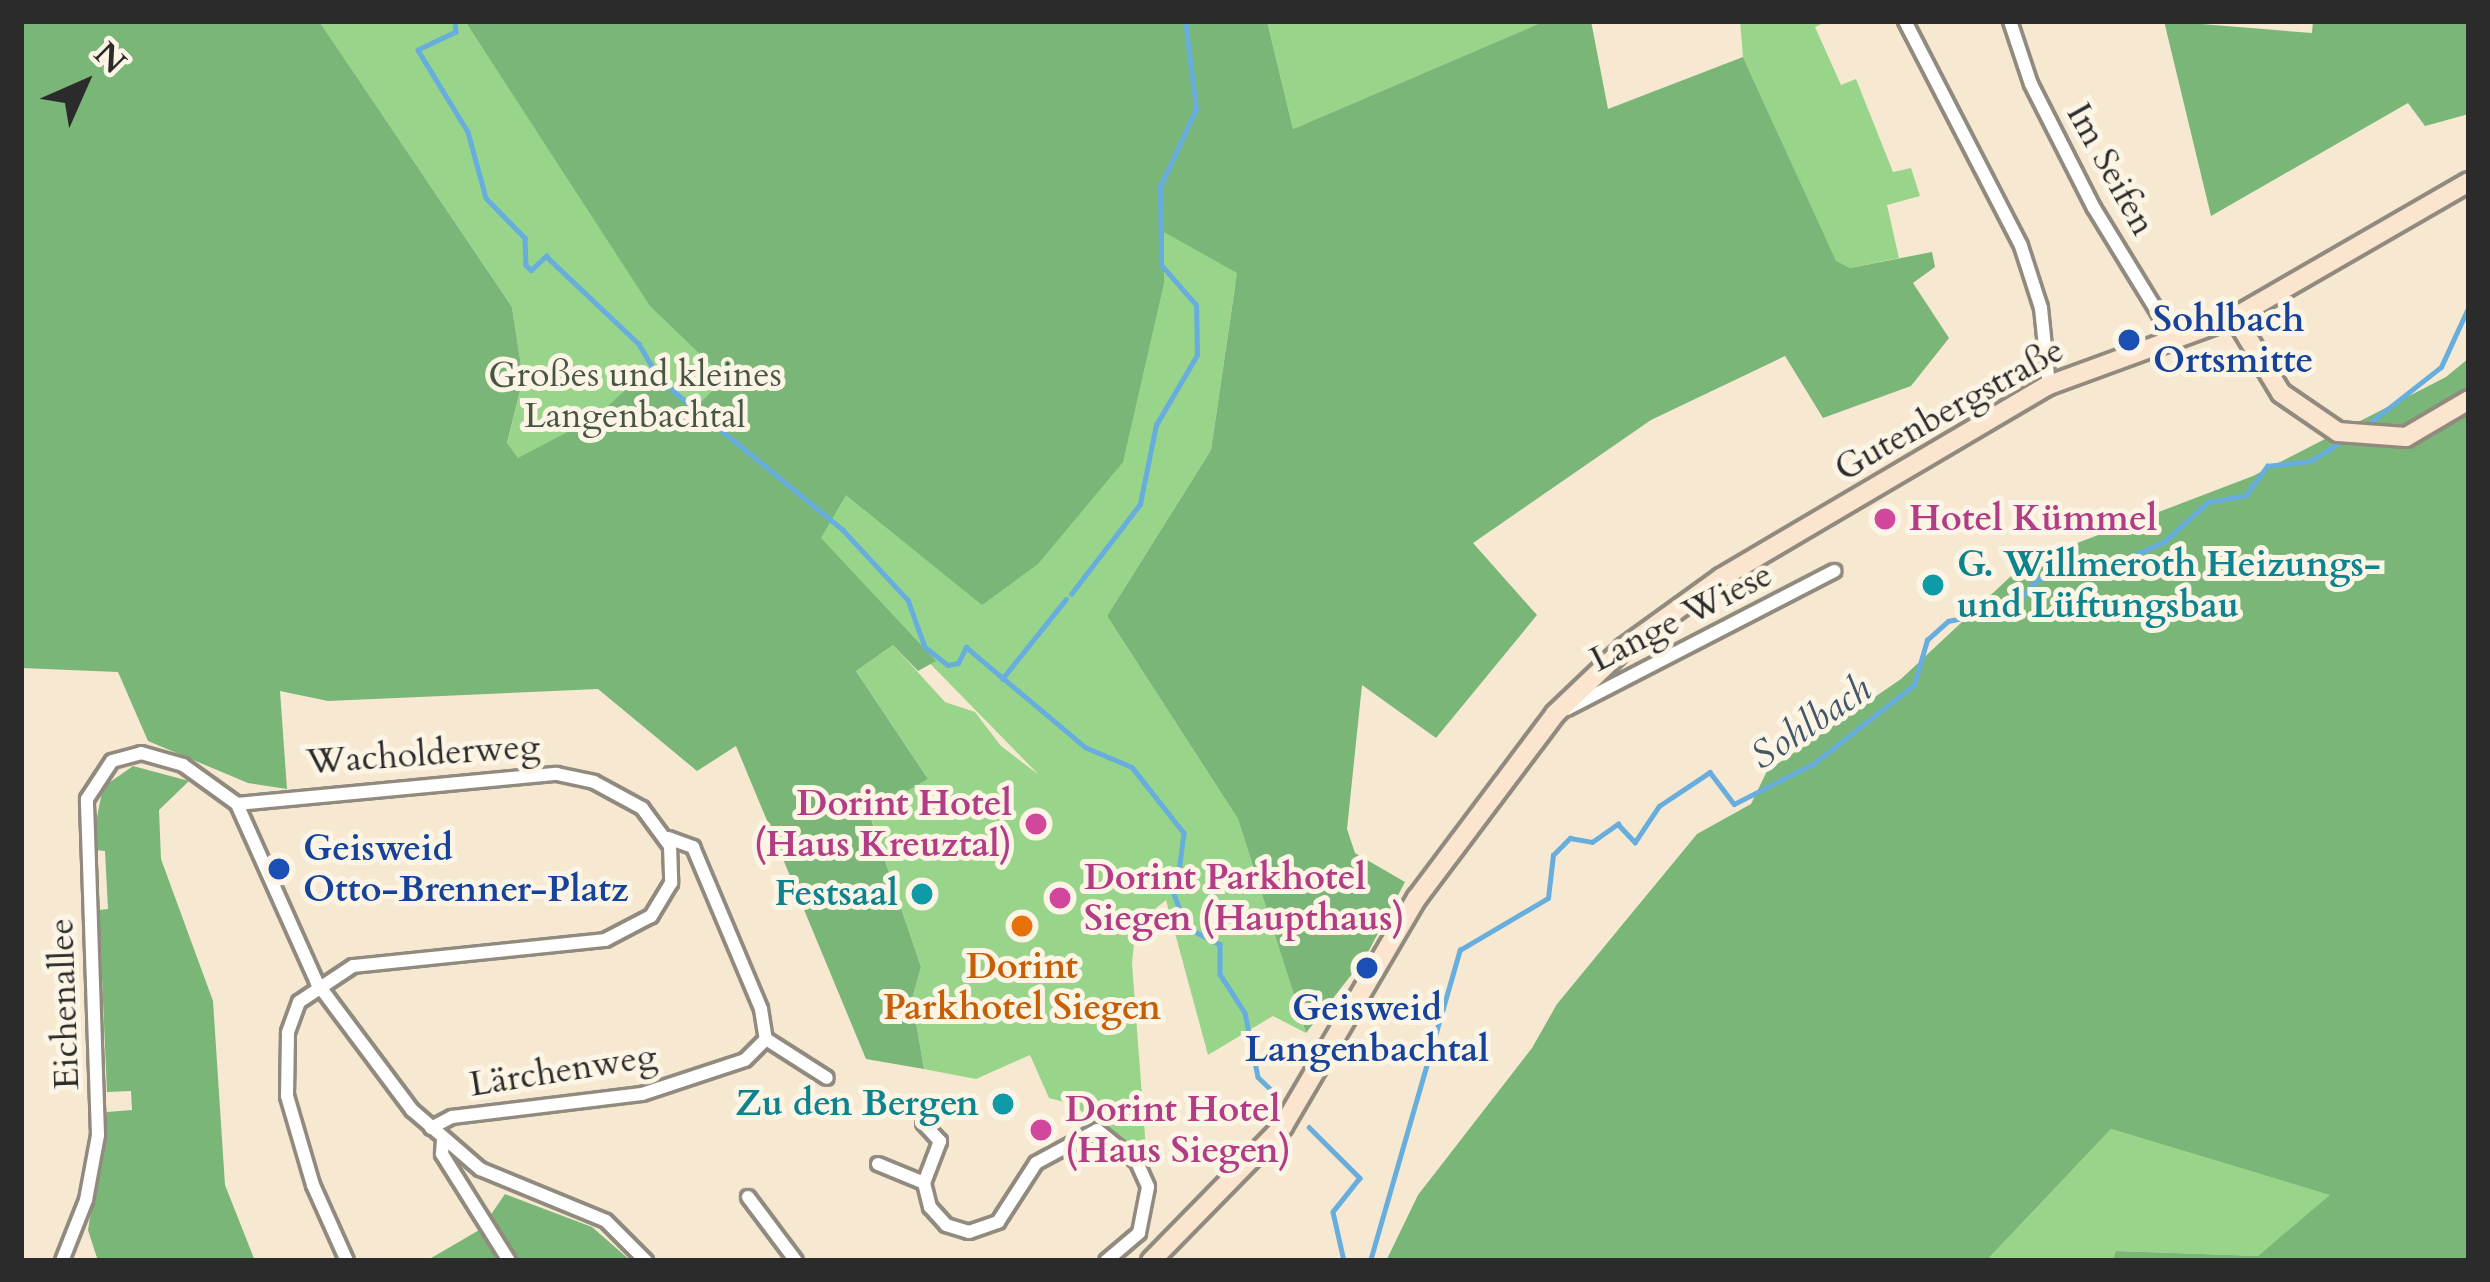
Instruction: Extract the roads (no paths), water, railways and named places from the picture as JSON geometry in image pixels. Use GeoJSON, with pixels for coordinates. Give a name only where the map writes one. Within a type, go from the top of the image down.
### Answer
{"type":"FeatureCollection","features":[{"type":"Feature","properties":{"kind":"street"},"geometry":{"type":"LineString","coordinates":[[1904,21],[2021,246],[2041,308],[2049,385]]}},
{"type":"Feature","properties":{"kind":"street","name":"Im Seifen"},"geometry":{"type":"LineString","coordinates":[[2010,21],[2031,84],[2094,208],[2174,339]]}},
{"type":"Feature","properties":{"kind":"street","name":"Gutenbergstraße"},"geometry":{"type":"LineString","coordinates":[[1151,1261],[1283,1126],[1417,898],[1555,714],[1667,614],[2049,385],[2235,317],[2469,182]]}},
{"type":"Feature","properties":{"kind":"street"},"geometry":{"type":"LineString","coordinates":[[2235,317],[2282,393],[2307,417],[2370,439],[2406,436],[2469,400]]}},
{"type":"Feature","properties":{"kind":"street","name":"Lange Wiese"},"geometry":{"type":"LineString","coordinates":[[1555,714],[1834,571]]}},
{"type":"Feature","properties":{"kind":"street","name":"Eichenallee"},"geometry":{"type":"LineString","coordinates":[[62,1261],[86,1200],[98,1135],[87,799],[102,772],[124,756],[157,754],[215,782],[237,804]]}},
{"type":"Feature","properties":{"kind":"street","name":"Wacholderweg"},"geometry":{"type":"LineString","coordinates":[[237,804],[557,774],[630,800],[668,838]]}},
{"type":"Feature","properties":{"kind":"street"},"geometry":{"type":"LineString","coordinates":[[237,804],[317,983],[431,1128],[496,1179],[605,1221],[646,1261]]}},
{"type":"Feature","properties":{"kind":"street"},"geometry":{"type":"LineString","coordinates":[[347,1261],[313,1185],[287,1096],[289,1033],[299,1002],[317,983],[353,966],[421,955],[605,940],[651,916],[670,883],[668,838],[693,847],[761,1009],[766,1039],[827,1078]]}},
{"type":"Feature","properties":{"kind":"street","name":"Lärchenweg"},"geometry":{"type":"LineString","coordinates":[[431,1128],[452,1117],[642,1094],[745,1060],[766,1039]]}},
{"type":"Feature","properties":{"kind":"street"},"geometry":{"type":"LineString","coordinates":[[923,1123],[940,1142],[924,1183],[930,1208],[946,1225],[982,1230],[1007,1212],[1036,1163],[1097,1130],[1137,1162],[1148,1186],[1139,1233],[1106,1261]]}},
{"type":"Feature","properties":{"kind":"street"},"geometry":{"type":"LineString","coordinates":[[443,1140],[442,1154],[509,1261]]}},
{"type":"Feature","properties":{"kind":"street"},"geometry":{"type":"LineString","coordinates":[[878,1164],[924,1183]]}},
{"type":"Feature","properties":{"kind":"street"},"geometry":{"type":"LineString","coordinates":[[748,1197],[796,1261]]}},
{"type":"Feature","properties":{"kind":"waterway"},"geometry":{"type":"LineString","coordinates":[[455,21],[456,32],[418,50],[468,132],[486,198],[525,238],[526,265],[531,270],[546,256],[639,344],[660,380],[843,530],[908,600],[925,647],[948,665],[958,663],[966,647],[1085,747],[1132,767],[1184,833],[1178,880],[1160,885],[1172,888],[1186,927],[1220,944],[1220,974],[1245,1013],[1258,1077],[1278,1096]]}},
{"type":"Feature","properties":{"kind":"waterway"},"geometry":{"type":"LineString","coordinates":[[1071,594],[1140,504],[1156,425],[1197,355],[1196,305],[1161,265],[1160,187],[1196,109],[1185,21]]}},
{"type":"Feature","properties":{"kind":"waterway","name":"Sohlbach"},"geometry":{"type":"LineString","coordinates":[[2366,426],[2441,367],[2469,306]]}},
{"type":"Feature","properties":{"kind":"waterway","name":"Sohlbach"},"geometry":{"type":"LineString","coordinates":[[1370,1261],[1460,950],[1548,898],[1553,855],[1570,838],[1592,842],[1618,824],[1635,842],[1659,806],[1710,772],[1734,804],[1813,764],[1914,685],[1927,640],[1948,621],[2012,608],[2038,579],[2102,571],[2165,541],[2208,502],[2246,495],[2267,466],[2311,461],[2347,438]]}},
{"type":"Feature","properties":{"kind":"waterway"},"geometry":{"type":"LineString","coordinates":[[1002,679],[1066,599]]}},
{"type":"Feature","properties":{"kind":"waterway"},"geometry":{"type":"LineString","coordinates":[[1309,1127],[1360,1178],[1333,1212],[1344,1261]]}},
{"type":"Feature","properties":{"kind":"place","name":"Sohlbach Ortsmitte"},"geometry":{"type":"Point","coordinates":[2129,340]}},
{"type":"Feature","properties":{"kind":"place","name":"Hotel Kümmel"},"geometry":{"type":"Point","coordinates":[1885,519]}},
{"type":"Feature","properties":{"kind":"place","name":"G. Willmeroth Heizungs- und Lüftungsbau"},"geometry":{"type":"Point","coordinates":[1933,585]}},
{"type":"Feature","properties":{"kind":"place","name":"Dorint Hotel (Haus Kreuztal)"},"geometry":{"type":"Point","coordinates":[1036,824]}},
{"type":"Feature","properties":{"kind":"place","name":"Geisweid Otto-Brenner-Platz"},"geometry":{"type":"Point","coordinates":[279,869]}},
{"type":"Feature","properties":{"kind":"place","name":"Festsaal"},"geometry":{"type":"Point","coordinates":[922,894]}},
{"type":"Feature","properties":{"kind":"place","name":"Dorint Parkhotel Siegen (Haupthaus)"},"geometry":{"type":"Point","coordinates":[1060,898]}},
{"type":"Feature","properties":{"kind":"place","name":"Dorint Parkhotel Siegen"},"geometry":{"type":"Point","coordinates":[1022,926]}},
{"type":"Feature","properties":{"kind":"place","name":"Geisweid Langenbachtal"},"geometry":{"type":"Point","coordinates":[1367,968]}},
{"type":"Feature","properties":{"kind":"place","name":"Zu den Bergen"},"geometry":{"type":"Point","coordinates":[1003,1104]}},
{"type":"Feature","properties":{"kind":"place","name":"Dorint Hotel (Haus Siegen)"},"geometry":{"type":"Point","coordinates":[1041,1130]}},
{"type":"Feature","properties":{"kind":"park label","name":"Großes und kleines Langenbachtal"},"geometry":{"type":"Point","coordinates":[635,394]}}]}
